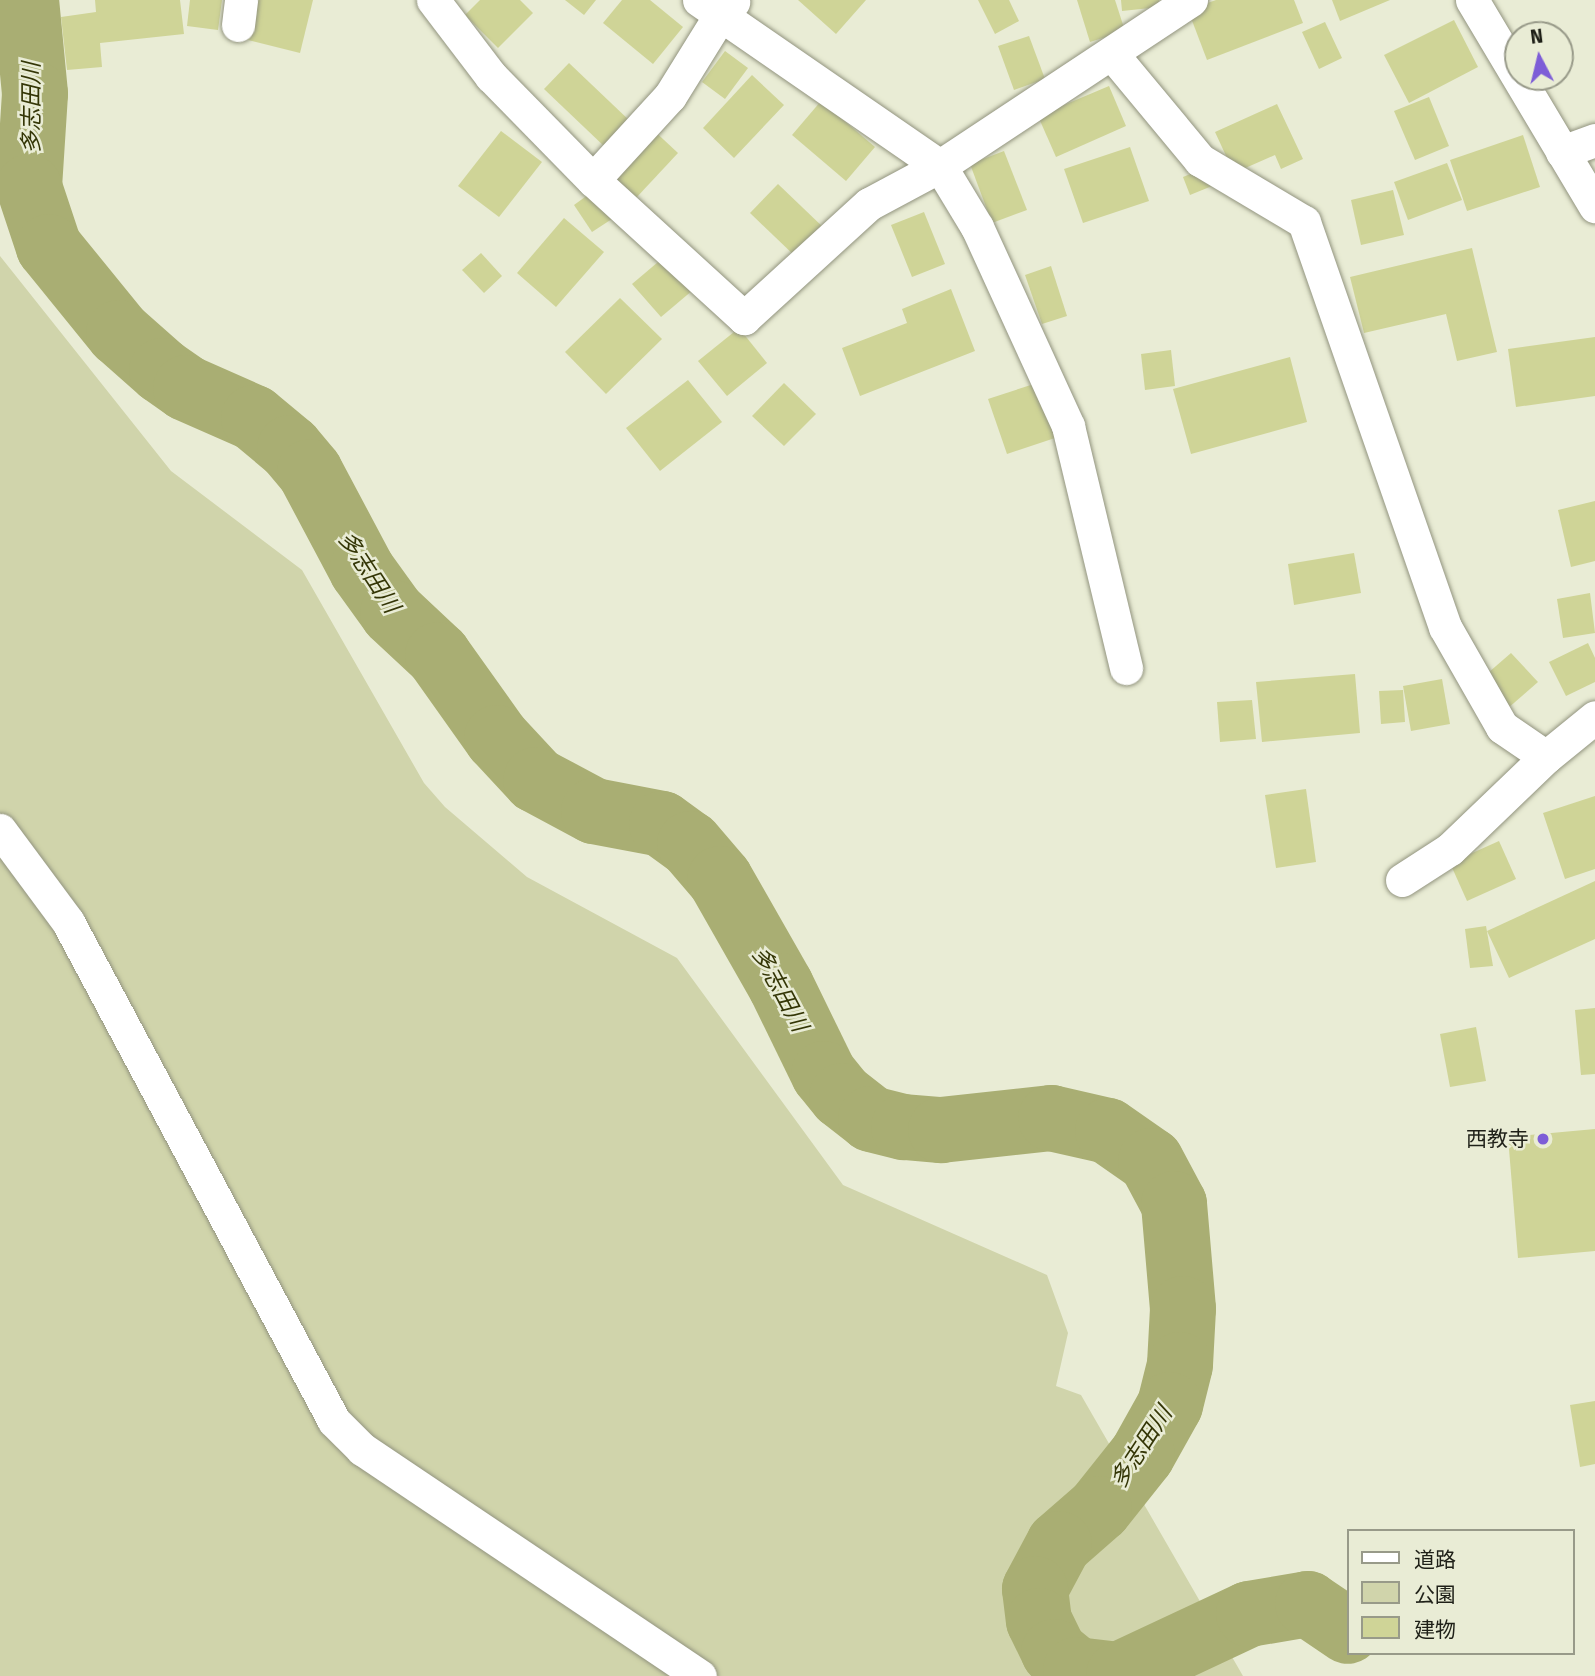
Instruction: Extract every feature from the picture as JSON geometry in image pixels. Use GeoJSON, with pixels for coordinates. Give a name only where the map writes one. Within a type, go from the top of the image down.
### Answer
{"type":"FeatureCollection","features":[{"type":"Feature","properties":{"kind":"street"},"geometry":{"type":"LineString","coordinates":[[433,0],[491,76],[593,180],[744,318],[869,204],[940,166],[1191,0]]}},
{"type":"Feature","properties":{"kind":"street"},"geometry":{"type":"LineString","coordinates":[[1472,0],[1595,206]]}},
{"type":"Feature","properties":{"kind":"street"},"geometry":{"type":"LineString","coordinates":[[593,180],[670,96],[718,6],[940,166],[977,227],[1068,426],[1126,668]]}},
{"type":"Feature","properties":{"kind":"street"},"geometry":{"type":"LineString","coordinates":[[1112,54],[1200,160],[1304,222],[1445,628],[1502,727],[1546,757]]}},
{"type":"Feature","properties":{"kind":"street"},"geometry":{"type":"LineString","coordinates":[[1562,152],[1595,140]]}},
{"type":"Feature","properties":{"kind":"street"},"geometry":{"type":"LineString","coordinates":[[1402,880],[1450,849],[1546,757],[1595,717]]}},
{"type":"Feature","properties":{"kind":"street"},"geometry":{"type":"LineString","coordinates":[[0,830],[68,922],[334,1421],[362,1449],[700,1676]]}},
{"type":"Feature","properties":{"kind":"green space"},"geometry":{"type":"Polygon","coordinates":[[[0,256],[171,471],[302,570],[424,783],[445,807],[527,877],[677,958],[843,1185],[1047,1275],[1068,1333],[1056,1386],[1081,1395],[1243,1676],[0,1676],[0,256]]]}},
{"type":"Feature","properties":{"kind":"building"},"geometry":{"type":"Polygon","coordinates":[[[95,0],[180,0],[184,34],[100,43],[102,67],[67,70],[61,17],[96,12],[95,0]]]}},
{"type":"Feature","properties":{"kind":"building"},"geometry":{"type":"Polygon","coordinates":[[[190,0],[222,0],[218,30],[187,26],[190,0]]]}},
{"type":"Feature","properties":{"kind":"building"},"geometry":{"type":"Polygon","coordinates":[[[254,0],[313,0],[300,53],[244,39],[254,0]]]}},
{"type":"Feature","properties":{"kind":"building"},"geometry":{"type":"Polygon","coordinates":[[[480,0],[520,0],[533,13],[498,48],[465,15],[480,0]]]}},
{"type":"Feature","properties":{"kind":"building"},"geometry":{"type":"Polygon","coordinates":[[[565,0],[596,0],[584,15],[565,0]]]}},
{"type":"Feature","properties":{"kind":"building"},"geometry":{"type":"Polygon","coordinates":[[[622,0],[650,0],[683,27],[653,64],[603,23],[622,0]]]}},
{"type":"Feature","properties":{"kind":"building"},"geometry":{"type":"Polygon","coordinates":[[[798,0],[866,0],[836,34],[798,0]]]}},
{"type":"Feature","properties":{"kind":"building"},"geometry":{"type":"Polygon","coordinates":[[[978,0],[1009,0],[1019,21],[995,34],[978,0]]]}},
{"type":"Feature","properties":{"kind":"building"},"geometry":{"type":"Polygon","coordinates":[[[1077,0],[1115,0],[1125,31],[1090,42],[1077,0]]]}},
{"type":"Feature","properties":{"kind":"building"},"geometry":{"type":"Polygon","coordinates":[[[1121,0],[1159,0],[1160,7],[1122,11],[1121,0]]]}},
{"type":"Feature","properties":{"kind":"building"},"geometry":{"type":"Polygon","coordinates":[[[1216,0],[1294,0],[1303,23],[1207,60],[1188,10],[1216,0]]]}},
{"type":"Feature","properties":{"kind":"building"},"geometry":{"type":"Polygon","coordinates":[[[1332,0],[1390,0],[1340,21],[1332,0]]]}},
{"type":"Feature","properties":{"kind":"building"},"geometry":{"type":"Polygon","coordinates":[[[1454,20],[1478,67],[1409,103],[1384,55],[1454,20]]]}},
{"type":"Feature","properties":{"kind":"building"},"geometry":{"type":"Polygon","coordinates":[[[1325,22],[1342,58],[1319,69],[1302,32],[1325,22]]]}},
{"type":"Feature","properties":{"kind":"building"},"geometry":{"type":"Polygon","coordinates":[[[1029,36],[1045,79],[1014,90],[998,46],[1029,36]]]}},
{"type":"Feature","properties":{"kind":"building"},"geometry":{"type":"Polygon","coordinates":[[[725,51],[748,68],[725,99],[702,82],[725,51]]]}},
{"type":"Feature","properties":{"kind":"building"},"geometry":{"type":"Polygon","coordinates":[[[569,63],[631,122],[606,148],[544,89],[569,63]]]}},
{"type":"Feature","properties":{"kind":"building"},"geometry":{"type":"Polygon","coordinates":[[[752,75],[784,105],[734,158],[703,128],[752,75]]]}},
{"type":"Feature","properties":{"kind":"building"},"geometry":{"type":"Polygon","coordinates":[[[1109,86],[1126,126],[1056,157],[1038,116],[1109,86]]]}},
{"type":"Feature","properties":{"kind":"building"},"geometry":{"type":"Polygon","coordinates":[[[1429,97],[1449,146],[1415,160],[1394,111],[1429,97]]]}},
{"type":"Feature","properties":{"kind":"building"},"geometry":{"type":"Polygon","coordinates":[[[821,101],[875,147],[846,181],[792,135],[821,101]]]}},
{"type":"Feature","properties":{"kind":"building"},"geometry":{"type":"Polygon","coordinates":[[[1277,104],[1303,159],[1281,169],[1275,155],[1234,173],[1215,132],[1277,104]]]}},
{"type":"Feature","properties":{"kind":"building"},"geometry":{"type":"Polygon","coordinates":[[[649,126],[678,153],[636,198],[607,171],[649,126]]]}},
{"type":"Feature","properties":{"kind":"building"},"geometry":{"type":"Polygon","coordinates":[[[501,131],[542,162],[499,217],[458,186],[501,131]]]}},
{"type":"Feature","properties":{"kind":"building"},"geometry":{"type":"Polygon","coordinates":[[[1523,135],[1540,187],[1467,211],[1450,160],[1523,135]]]}},
{"type":"Feature","properties":{"kind":"building"},"geometry":{"type":"Polygon","coordinates":[[[1130,147],[1149,201],[1083,223],[1064,169],[1130,147]]]}},
{"type":"Feature","properties":{"kind":"building"},"geometry":{"type":"Polygon","coordinates":[[[1004,151],[1027,210],[992,223],[970,164],[1004,151]]]}},
{"type":"Feature","properties":{"kind":"building"},"geometry":{"type":"Polygon","coordinates":[[[1447,163],[1462,200],[1408,220],[1394,182],[1447,163]]]}},
{"type":"Feature","properties":{"kind":"building"},"geometry":{"type":"Polygon","coordinates":[[[1205,168],[1212,186],[1190,195],[1183,177],[1205,168]]]}},
{"type":"Feature","properties":{"kind":"building"},"geometry":{"type":"Polygon","coordinates":[[[778,184],[825,229],[797,258],[750,213],[778,184]]]}},
{"type":"Feature","properties":{"kind":"building"},"geometry":{"type":"Polygon","coordinates":[[[596,189],[615,217],[592,232],[574,205],[596,189]]]}},
{"type":"Feature","properties":{"kind":"building"},"geometry":{"type":"Polygon","coordinates":[[[1393,190],[1404,235],[1361,245],[1351,200],[1393,190]]]}},
{"type":"Feature","properties":{"kind":"building"},"geometry":{"type":"Polygon","coordinates":[[[924,212],[945,264],[912,277],[891,225],[924,212]]]}},
{"type":"Feature","properties":{"kind":"building"},"geometry":{"type":"Polygon","coordinates":[[[564,218],[604,252],[556,307],[517,273],[564,218]]]}},
{"type":"Feature","properties":{"kind":"building"},"geometry":{"type":"Polygon","coordinates":[[[1472,248],[1497,352],[1457,361],[1446,314],[1364,333],[1350,277],[1472,248]]]}},
{"type":"Feature","properties":{"kind":"building"},"geometry":{"type":"Polygon","coordinates":[[[481,253],[502,276],[484,293],[462,270],[481,253]]]}},
{"type":"Feature","properties":{"kind":"building"},"geometry":{"type":"Polygon","coordinates":[[[664,257],[693,290],[661,317],[632,284],[664,257]]]}},
{"type":"Feature","properties":{"kind":"building"},"geometry":{"type":"Polygon","coordinates":[[[1051,266],[1067,316],[1042,324],[1025,275],[1051,266]]]}},
{"type":"Feature","properties":{"kind":"building"},"geometry":{"type":"Polygon","coordinates":[[[951,289],[975,351],[860,396],[842,348],[907,323],[902,309],[951,289]]]}},
{"type":"Feature","properties":{"kind":"building"},"geometry":{"type":"Polygon","coordinates":[[[620,298],[662,339],[606,394],[565,352],[620,298]]]}},
{"type":"Feature","properties":{"kind":"building"},"geometry":{"type":"Polygon","coordinates":[[[739,328],[767,363],[727,396],[698,361],[739,328]]]}},
{"type":"Feature","properties":{"kind":"building"},"geometry":{"type":"Polygon","coordinates":[[[1595,337],[1595,396],[1516,407],[1508,349],[1595,337]]]}},
{"type":"Feature","properties":{"kind":"building"},"geometry":{"type":"Polygon","coordinates":[[[1171,350],[1175,386],[1145,390],[1141,354],[1171,350]]]}},
{"type":"Feature","properties":{"kind":"building"},"geometry":{"type":"Polygon","coordinates":[[[1290,357],[1307,422],[1191,454],[1173,389],[1290,357]]]}},
{"type":"Feature","properties":{"kind":"building"},"geometry":{"type":"Polygon","coordinates":[[[688,380],[722,422],[660,471],[626,428],[688,380]]]}},
{"type":"Feature","properties":{"kind":"building"},"geometry":{"type":"Polygon","coordinates":[[[784,383],[816,414],[784,446],[752,416],[784,383]]]}},
{"type":"Feature","properties":{"kind":"building"},"geometry":{"type":"Polygon","coordinates":[[[1037,383],[1055,438],[1007,454],[988,399],[1037,383]]]}},
{"type":"Feature","properties":{"kind":"building"},"geometry":{"type":"Polygon","coordinates":[[[1595,501],[1595,561],[1571,567],[1558,510],[1595,501]]]}},
{"type":"Feature","properties":{"kind":"building"},"geometry":{"type":"Polygon","coordinates":[[[1354,553],[1361,593],[1294,605],[1288,564],[1354,553]]]}},
{"type":"Feature","properties":{"kind":"building"},"geometry":{"type":"Polygon","coordinates":[[[1590,593],[1595,633],[1563,638],[1557,599],[1590,593]]]}},
{"type":"Feature","properties":{"kind":"building"},"geometry":{"type":"Polygon","coordinates":[[[1588,643],[1595,658],[1595,682],[1566,696],[1549,662],[1588,643]]]}},
{"type":"Feature","properties":{"kind":"building"},"geometry":{"type":"Polygon","coordinates":[[[1511,653],[1538,682],[1507,709],[1481,679],[1511,653]]]}},
{"type":"Feature","properties":{"kind":"building"},"geometry":{"type":"Polygon","coordinates":[[[1355,674],[1360,733],[1262,742],[1256,682],[1355,674]]]}},
{"type":"Feature","properties":{"kind":"building"},"geometry":{"type":"Polygon","coordinates":[[[1442,679],[1450,724],[1411,731],[1403,686],[1442,679]]]}},
{"type":"Feature","properties":{"kind":"building"},"geometry":{"type":"Polygon","coordinates":[[[1403,690],[1405,722],[1381,724],[1379,691],[1403,690]]]}},
{"type":"Feature","properties":{"kind":"building"},"geometry":{"type":"Polygon","coordinates":[[[1252,700],[1256,739],[1220,742],[1217,702],[1252,700]]]}},
{"type":"Feature","properties":{"kind":"building"},"geometry":{"type":"Polygon","coordinates":[[[1306,789],[1316,862],[1276,868],[1265,795],[1306,789]]]}},
{"type":"Feature","properties":{"kind":"building"},"geometry":{"type":"Polygon","coordinates":[[[1595,796],[1595,869],[1565,879],[1543,813],[1595,796]]]}},
{"type":"Feature","properties":{"kind":"building"},"geometry":{"type":"Polygon","coordinates":[[[1499,841],[1516,879],[1467,901],[1450,863],[1499,841]]]}},
{"type":"Feature","properties":{"kind":"building"},"geometry":{"type":"Polygon","coordinates":[[[1595,881],[1595,939],[1509,978],[1487,931],[1595,881]]]}},
{"type":"Feature","properties":{"kind":"building"},"geometry":{"type":"Polygon","coordinates":[[[1486,926],[1493,966],[1470,968],[1465,929],[1486,926]]]}},
{"type":"Feature","properties":{"kind":"building"},"geometry":{"type":"Polygon","coordinates":[[[1595,1008],[1595,1074],[1581,1075],[1575,1010],[1595,1008]]]}},
{"type":"Feature","properties":{"kind":"building"},"geometry":{"type":"Polygon","coordinates":[[[1476,1027],[1486,1081],[1450,1087],[1440,1034],[1476,1027]]]}},
{"type":"Feature","properties":{"kind":"building"},"geometry":{"type":"Polygon","coordinates":[[[1595,1129],[1595,1251],[1518,1258],[1508,1137],[1595,1129]]]}},
{"type":"Feature","properties":{"kind":"building"},"geometry":{"type":"Polygon","coordinates":[[[1595,1401],[1595,1464],[1580,1467],[1570,1405],[1595,1401]]]}},
{"type":"Feature","properties":{"kind":"waterway","name":"多志田川"},"geometry":{"type":"LineString","coordinates":[[26,0],[35,94],[29,187],[49,247],[119,333],[162,371],[186,388],[254,418],[290,448],[310,472],[362,570],[393,613],[438,655],[497,738],[536,780],[594,811],[662,824],[690,844],[720,879],[781,986],[824,1074],[842,1096],[871,1119],[904,1127],[941,1130],[1051,1118],[1108,1131],[1151,1161],[1174,1204],[1183,1309],[1180,1365],[1170,1405],[1142,1455],[1099,1509],[1059,1544],[1035,1589],[1039,1621],[1054,1652],[1076,1670],[1119,1675],[1249,1614],[1308,1604],[1346,1630]]}},
{"type":"Feature","properties":{"kind":"place","name":"西教寺"},"geometry":{"type":"Point","coordinates":[1543,1139]}}]}
